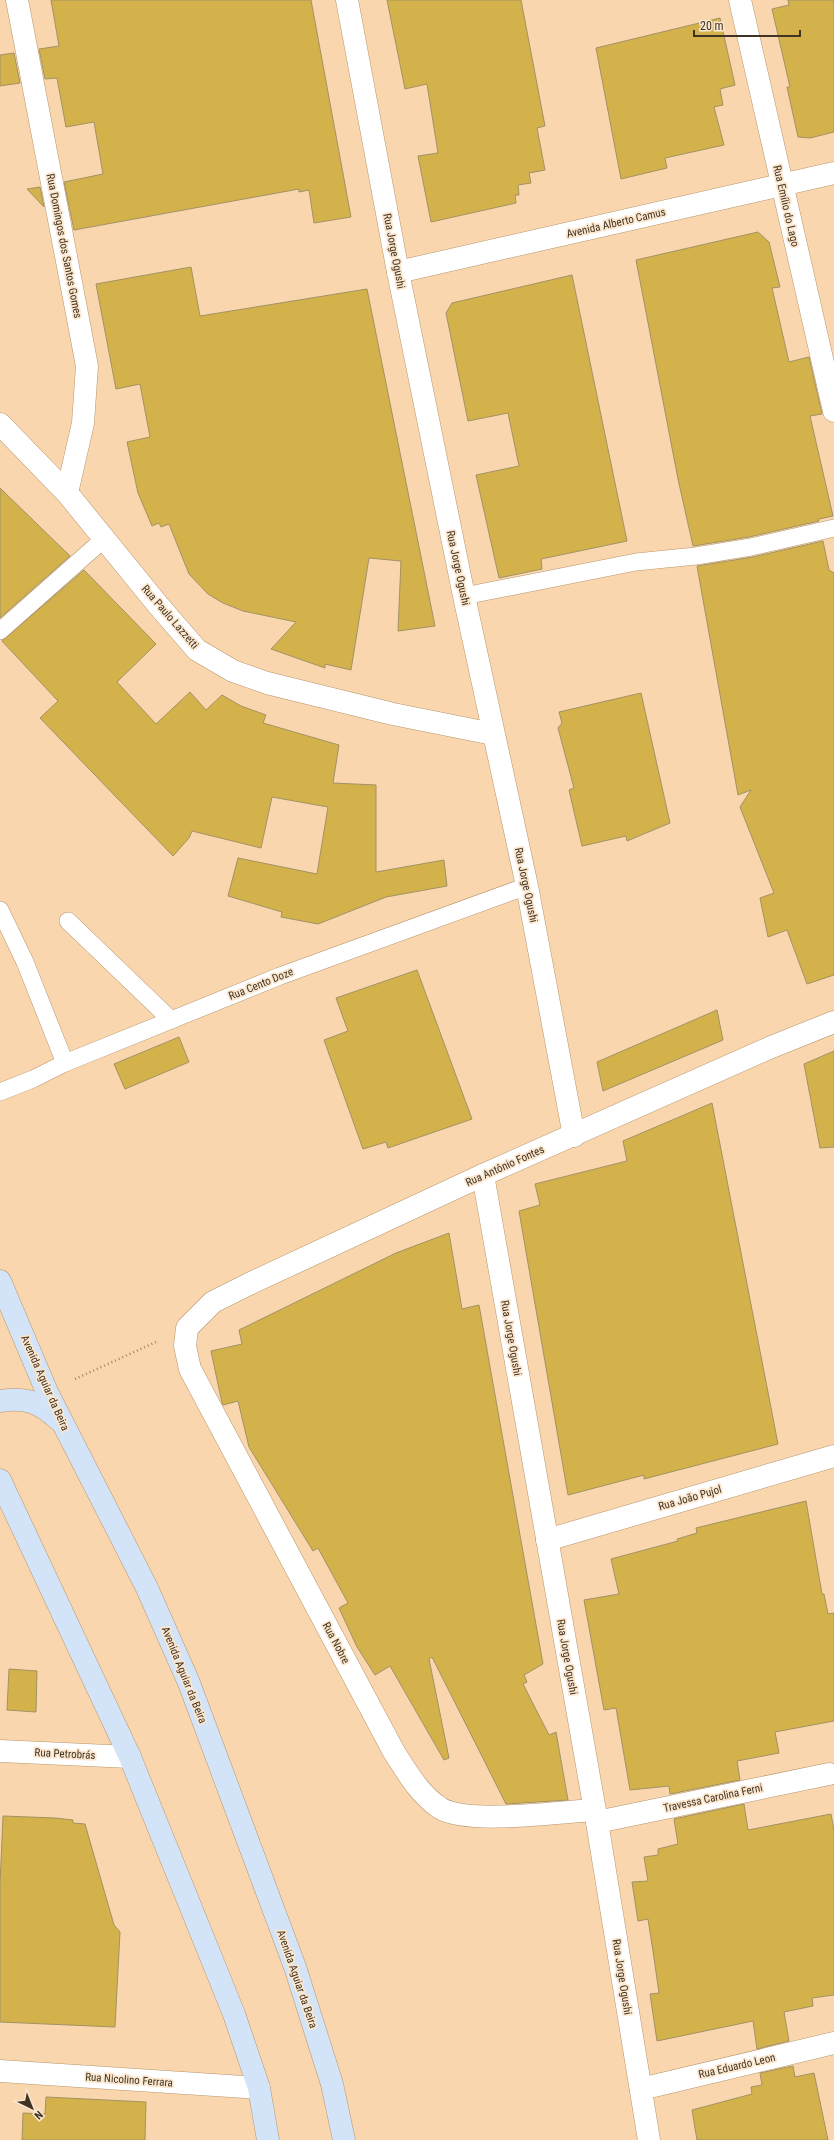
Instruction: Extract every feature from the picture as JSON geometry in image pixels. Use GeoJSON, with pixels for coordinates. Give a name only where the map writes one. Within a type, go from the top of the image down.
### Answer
{"type":"FeatureCollection","features":[{"type":"Feature","properties":{"kind":"main road","name":"Avenida Aguiar da Beira"},"geometry":{"type":"LineString","coordinates":[[2,1295],[47,1392],[147,1588],[189,1682],[295,1967],[332,2084],[344,2140]]}},
{"type":"Feature","properties":{"kind":"main road"},"geometry":{"type":"LineString","coordinates":[[0,1401],[16,1399],[34,1402],[48,1410],[62,1422]]}},
{"type":"Feature","properties":{"kind":"main road"},"geometry":{"type":"LineString","coordinates":[[0,1480],[130,1757],[234,2014],[259,2088],[268,2140]]}},
{"type":"Feature","properties":{"kind":"street","name":"Rua Domingos dos Santos Gomes"},"geometry":{"type":"LineString","coordinates":[[17,0],[87,366],[83,423],[67,493]]}},
{"type":"Feature","properties":{"kind":"street","name":"Rua Jorge Ogushi"},"geometry":{"type":"LineString","coordinates":[[347,0],[398,272],[464,596],[527,886],[574,1136]]}},
{"type":"Feature","properties":{"kind":"street","name":"Rua Emílio do Lago"},"geometry":{"type":"LineString","coordinates":[[740,0],[834,411]]}},
{"type":"Feature","properties":{"kind":"street","name":"Avenida Alberto Camus"},"geometry":{"type":"LineString","coordinates":[[398,272],[834,174]]}},
{"type":"Feature","properties":{"kind":"street","name":"Rua Paulo Lazzetti"},"geometry":{"type":"LineString","coordinates":[[0,424],[67,493],[105,538],[158,606],[197,650],[233,672],[266,683],[393,714],[494,734]]}},
{"type":"Feature","properties":{"kind":"street","name":"Rua Antônio Fontes"},"geometry":{"type":"LineString","coordinates":[[187,1328],[213,1302],[483,1175],[574,1136],[769,1048],[834,1022]]}},
{"type":"Feature","properties":{"kind":"street","name":"Rua Jorge Ogushi"},"geometry":{"type":"LineString","coordinates":[[483,1175],[595,1816],[649,2140]]}},
{"type":"Feature","properties":{"kind":"street","name":"Rua Nobre"},"geometry":{"type":"LineString","coordinates":[[187,1328],[185,1346],[190,1369],[394,1752],[422,1793],[441,1809],[470,1816],[595,1816]]}},
{"type":"Feature","properties":{"kind":"street","name":"Rua João Pujol"},"geometry":{"type":"LineString","coordinates":[[547,1540],[834,1456]]}},
{"type":"Feature","properties":{"kind":"street","name":"Rua Petrobrás"},"geometry":{"type":"LineString","coordinates":[[0,1750],[130,1757]]}},
{"type":"Feature","properties":{"kind":"street","name":"Travessa Carolina Ferni"},"geometry":{"type":"LineString","coordinates":[[595,1816],[829,1774]]}},
{"type":"Feature","properties":{"kind":"street","name":"Rua Eduardo Leon"},"geometry":{"type":"LineString","coordinates":[[641,2090],[834,2043]]}},
{"type":"Feature","properties":{"kind":"street","name":"Rua Nicolino Ferrara"},"geometry":{"type":"LineString","coordinates":[[0,2071],[259,2088]]}},
{"type":"Feature","properties":{"kind":"lane"},"geometry":{"type":"LineString","coordinates":[[464,596],[636,562],[696,556],[744,548],[834,528]]}},
{"type":"Feature","properties":{"kind":"lane"},"geometry":{"type":"LineString","coordinates":[[0,631],[105,538]]}},
{"type":"Feature","properties":{"kind":"lane","name":"Rua Cento Doze"},"geometry":{"type":"LineString","coordinates":[[0,1092],[33,1079],[65,1063],[171,1020],[389,935],[527,886]]}},
{"type":"Feature","properties":{"kind":"lane"},"geometry":{"type":"LineString","coordinates":[[0,910],[25,962],[65,1063]]}},
{"type":"Feature","properties":{"kind":"lane"},"geometry":{"type":"LineString","coordinates":[[68,921],[171,1020]]}},
{"type":"Feature","properties":{"kind":"path"},"geometry":{"type":"LineString","coordinates":[[47,1392],[187,1328]]}},
{"type":"Feature","properties":{"kind":"building"},"geometry":{"type":"Polygon","coordinates":[[[51,0],[311,0],[351,217],[314,223],[309,190],[299,192],[299,189],[74,230],[64,182],[103,174],[94,122],[66,127],[57,78],[45,79],[39,49],[59,46],[51,0]]]}},
{"type":"Feature","properties":{"kind":"building"},"geometry":{"type":"Polygon","coordinates":[[[387,0],[521,0],[545,126],[537,128],[545,170],[529,173],[531,183],[518,185],[519,195],[515,195],[516,203],[431,222],[418,156],[438,153],[427,84],[405,89],[387,0]]]}},
{"type":"Feature","properties":{"kind":"building"},"geometry":{"type":"Polygon","coordinates":[[[788,0],[834,0],[834,132],[810,138],[798,137],[787,87],[790,87],[772,9],[789,5],[788,0]]]}},
{"type":"Feature","properties":{"kind":"building"},"geometry":{"type":"Polygon","coordinates":[[[720,18],[735,85],[720,89],[723,105],[714,107],[724,145],[665,158],[667,168],[621,179],[596,48],[720,18]]]}},
{"type":"Feature","properties":{"kind":"building"},"geometry":{"type":"Polygon","coordinates":[[[14,53],[20,83],[0,86],[0,55],[14,53]]]}},
{"type":"Feature","properties":{"kind":"building"},"geometry":{"type":"Polygon","coordinates":[[[40,187],[44,207],[27,189],[40,187]]]}},
{"type":"Feature","properties":{"kind":"building"},"geometry":{"type":"Polygon","coordinates":[[[758,232],[769,242],[780,287],[772,288],[789,362],[809,357],[822,414],[810,416],[833,516],[819,519],[819,521],[749,537],[693,546],[678,479],[636,260],[758,232]]]}},
{"type":"Feature","properties":{"kind":"building"},"geometry":{"type":"Polygon","coordinates":[[[191,267],[200,316],[367,289],[435,626],[398,631],[401,561],[369,558],[351,670],[325,664],[325,668],[271,649],[296,622],[243,611],[223,603],[208,594],[189,574],[169,524],[161,527],[159,523],[152,526],[138,493],[127,442],[150,437],[140,384],[116,389],[96,284],[191,267]]]}},
{"type":"Feature","properties":{"kind":"building"},"geometry":{"type":"Polygon","coordinates":[[[572,275],[627,541],[541,559],[542,569],[499,578],[476,475],[519,466],[508,413],[468,421],[446,313],[452,303],[572,275]]]}},
{"type":"Feature","properties":{"kind":"building"},"geometry":{"type":"Polygon","coordinates":[[[0,488],[70,556],[0,618],[0,488]]]}},
{"type":"Feature","properties":{"kind":"building"},"geometry":{"type":"Polygon","coordinates":[[[823,541],[829,570],[834,573],[834,975],[807,984],[787,930],[768,937],[760,898],[774,893],[740,807],[751,790],[738,795],[697,566],[753,557],[823,541]]]}},
{"type":"Feature","properties":{"kind":"building"},"geometry":{"type":"Polygon","coordinates":[[[84,570],[156,644],[117,682],[156,724],[190,692],[206,710],[222,695],[241,706],[266,715],[263,723],[339,745],[333,783],[376,785],[376,872],[444,860],[447,886],[386,897],[318,924],[281,917],[282,912],[228,896],[238,858],[317,874],[328,807],[272,797],[261,848],[192,831],[189,838],[173,856],[40,718],[58,701],[2,641],[84,570]]]}},
{"type":"Feature","properties":{"kind":"building"},"geometry":{"type":"Polygon","coordinates":[[[641,693],[670,823],[627,841],[626,836],[582,846],[569,790],[574,788],[558,728],[562,723],[559,712],[641,693]]]}},
{"type":"Feature","properties":{"kind":"building"},"geometry":{"type":"Polygon","coordinates":[[[417,970],[472,1119],[388,1148],[386,1142],[363,1149],[324,1040],[348,1031],[336,998],[417,970]]]}},
{"type":"Feature","properties":{"kind":"building"},"geometry":{"type":"Polygon","coordinates":[[[717,1010],[723,1040],[603,1091],[597,1062],[717,1010]]]}},
{"type":"Feature","properties":{"kind":"building"},"geometry":{"type":"Polygon","coordinates":[[[179,1037],[189,1062],[125,1089],[114,1064],[179,1037]]]}},
{"type":"Feature","properties":{"kind":"building"},"geometry":{"type":"Polygon","coordinates":[[[834,1051],[834,1147],[820,1148],[804,1064],[834,1051]]]}},
{"type":"Feature","properties":{"kind":"building"},"geometry":{"type":"Polygon","coordinates":[[[712,1103],[778,1444],[644,1479],[644,1475],[568,1495],[519,1211],[540,1205],[535,1184],[627,1161],[623,1141],[712,1103]]]}},
{"type":"Feature","properties":{"kind":"building"},"geometry":{"type":"Polygon","coordinates":[[[449,1233],[462,1309],[479,1305],[543,1664],[524,1675],[527,1682],[523,1684],[549,1735],[556,1732],[568,1800],[506,1804],[432,1657],[429,1659],[449,1758],[444,1760],[390,1666],[375,1675],[357,1647],[339,1608],[348,1603],[318,1548],[313,1551],[249,1447],[238,1401],[223,1405],[211,1351],[242,1344],[239,1330],[396,1253],[449,1233]]]}},
{"type":"Feature","properties":{"kind":"building"},"geometry":{"type":"Polygon","coordinates":[[[806,1501],[822,1594],[824,1594],[828,1614],[834,1613],[834,1721],[775,1732],[779,1753],[737,1761],[740,1780],[670,1794],[669,1786],[630,1790],[616,1708],[604,1710],[584,1600],[619,1594],[611,1559],[678,1541],[677,1539],[697,1533],[696,1528],[806,1501]]]}},
{"type":"Feature","properties":{"kind":"building"},"geometry":{"type":"Polygon","coordinates":[[[9,1669],[37,1671],[36,1712],[7,1710],[9,1669]]]}},
{"type":"Feature","properties":{"kind":"building"},"geometry":{"type":"Polygon","coordinates":[[[744,1804],[748,1830],[831,1814],[834,1830],[834,1995],[812,1998],[813,2006],[784,2012],[789,2041],[757,2049],[753,2021],[657,2041],[650,1994],[659,1993],[648,1919],[638,1921],[632,1882],[648,1881],[644,1857],[658,1855],[658,1849],[678,1844],[674,1819],[744,1804]]]}},
{"type":"Feature","properties":{"kind":"building"},"geometry":{"type":"Polygon","coordinates":[[[3,1816],[55,1818],[73,1820],[73,1823],[85,1824],[114,1925],[120,1932],[115,2027],[0,2022],[0,1884],[3,1816]]]}},
{"type":"Feature","properties":{"kind":"building"},"geometry":{"type":"Polygon","coordinates":[[[793,2066],[795,2077],[814,2073],[828,2140],[697,2140],[692,2110],[752,2094],[751,2087],[762,2085],[760,2073],[793,2066]]]}},
{"type":"Feature","properties":{"kind":"building"},"geometry":{"type":"Polygon","coordinates":[[[46,2097],[146,2102],[145,2140],[22,2140],[23,2113],[45,2114],[46,2097]]]}}]}
